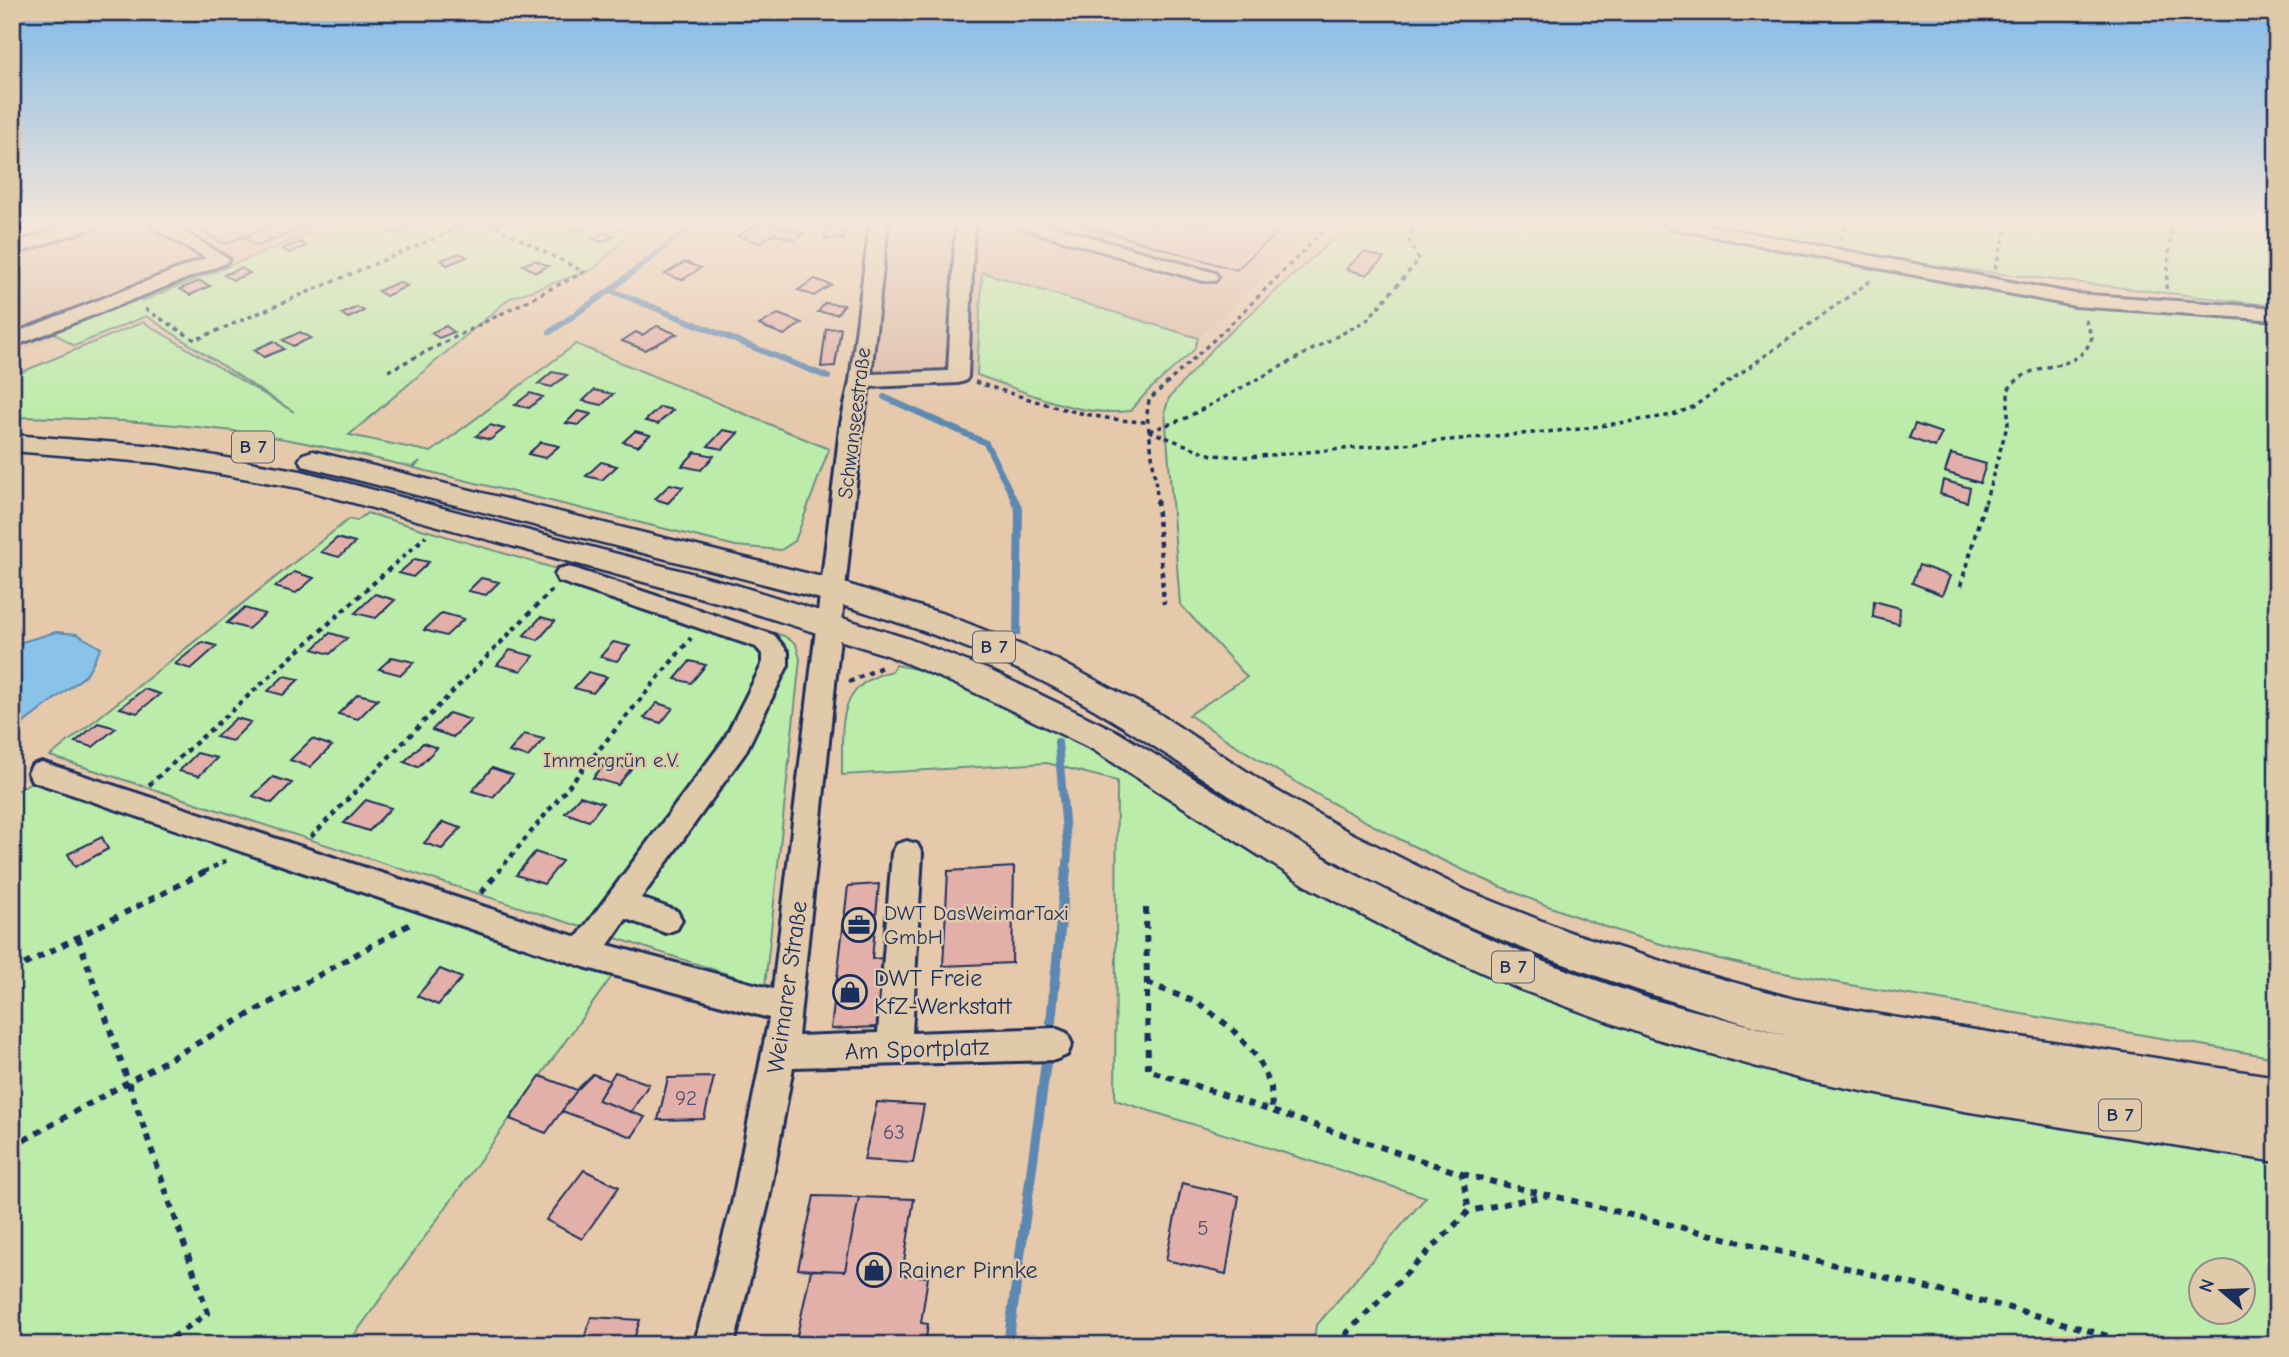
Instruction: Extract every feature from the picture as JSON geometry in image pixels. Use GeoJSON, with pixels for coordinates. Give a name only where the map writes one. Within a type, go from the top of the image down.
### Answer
{"type":"FeatureCollection","features":[{"type":"Feature","properties":{"kind":"main road","name":"B 7"},"geometry":{"type":"LineString","coordinates":[[12,423],[65,425],[257,448],[834,591],[936,623],[1041,666],[1146,722],[1259,798],[1334,842],[1451,902],[1566,949],[1696,991],[1794,1018],[1892,1037],[2277,1098]]}},
{"type":"Feature","properties":{"kind":"main road","name":"B 7"},"geometry":{"type":"LineString","coordinates":[[12,443],[168,455],[275,474],[829,624],[898,647],[977,679],[1104,740],[1324,877],[1428,930],[1533,976],[1637,1013],[1801,1059],[1964,1090],[2277,1140]]}},
{"type":"Feature","properties":{"kind":"street"},"geometry":{"type":"LineString","coordinates":[[12,340],[14,342],[152,286]]}},
{"type":"Feature","properties":{"kind":"street","name":"Schwanseestraße"},"geometry":{"type":"LineString","coordinates":[[829,624],[851,428],[860,381],[871,286]]}},
{"type":"Feature","properties":{"kind":"street"},"geometry":{"type":"LineString","coordinates":[[860,381],[958,377],[962,286]]}},
{"type":"Feature","properties":{"kind":"street"},"geometry":{"type":"LineString","coordinates":[[2006,286],[2103,303],[2165,304],[2277,314]]}},
{"type":"Feature","properties":{"kind":"street"},"geometry":{"type":"LineString","coordinates":[[12,362],[145,308]]}},
{"type":"Feature","properties":{"kind":"street"},"geometry":{"type":"LineString","coordinates":[[567,575],[765,641],[775,652],[775,665],[735,746],[584,953]]}},
{"type":"Feature","properties":{"kind":"street","name":"Weimarer Straße"},"geometry":{"type":"LineString","coordinates":[[714,1345],[750,1204],[787,1008],[824,690],[829,624]]}},
{"type":"Feature","properties":{"kind":"street"},"geometry":{"type":"LineString","coordinates":[[42,773],[584,953],[787,1008]]}},
{"type":"Feature","properties":{"kind":"street"},"geometry":{"type":"LineString","coordinates":[[894,1050],[907,853]]}},
{"type":"Feature","properties":{"kind":"street"},"geometry":{"type":"LineString","coordinates":[[620,904],[666,920]]}},
{"type":"Feature","properties":{"kind":"street","name":"Am Sportplatz"},"geometry":{"type":"LineString","coordinates":[[779,1052],[1055,1044]]}},
{"type":"Feature","properties":{"kind":"path"},"geometry":{"type":"LineString","coordinates":[[145,308],[195,341],[323,286]]}},
{"type":"Feature","properties":{"kind":"path"},"geometry":{"type":"LineString","coordinates":[[388,371],[556,286]]}},
{"type":"Feature","properties":{"kind":"path"},"geometry":{"type":"LineString","coordinates":[[1164,604],[1156,479],[1148,422],[1149,400],[1268,286]]}},
{"type":"Feature","properties":{"kind":"path"},"geometry":{"type":"LineString","coordinates":[[1149,432],[1186,418],[1367,320],[1396,286]]}},
{"type":"Feature","properties":{"kind":"path"},"geometry":{"type":"LineString","coordinates":[[1149,432],[1212,455],[1248,457],[1580,429],[1673,415],[1693,407],[1863,286]]}},
{"type":"Feature","properties":{"kind":"path"},"geometry":{"type":"LineString","coordinates":[[2165,304],[2167,286]]}},
{"type":"Feature","properties":{"kind":"path"},"geometry":{"type":"LineString","coordinates":[[1961,586],[2008,423],[2008,390],[2014,378],[2025,372],[2073,359],[2086,352],[2092,337],[2075,300]]}},
{"type":"Feature","properties":{"kind":"path"},"geometry":{"type":"LineString","coordinates":[[958,377],[1081,415],[1148,422]]}},
{"type":"Feature","properties":{"kind":"path"},"geometry":{"type":"LineString","coordinates":[[130,802],[430,532]]}},
{"type":"Feature","properties":{"kind":"path"},"geometry":{"type":"LineString","coordinates":[[292,856],[567,575]]}},
{"type":"Feature","properties":{"kind":"path"},"geometry":{"type":"LineString","coordinates":[[12,1147],[128,1081],[454,910],[705,621]]}},
{"type":"Feature","properties":{"kind":"path"},"geometry":{"type":"LineString","coordinates":[[844,690],[849,682],[862,674],[881,668],[898,647]]}},
{"type":"Feature","properties":{"kind":"path"},"geometry":{"type":"LineString","coordinates":[[12,971],[232,858]]}},
{"type":"Feature","properties":{"kind":"path"},"geometry":{"type":"LineString","coordinates":[[1146,908],[1148,1070],[1462,1174],[2014,1309],[2139,1345]]}},
{"type":"Feature","properties":{"kind":"path"},"geometry":{"type":"LineString","coordinates":[[78,937],[208,1313],[162,1345]]}},
{"type":"Feature","properties":{"kind":"path"},"geometry":{"type":"LineString","coordinates":[[1147,983],[1198,1003],[1231,1028],[1258,1058],[1271,1087],[1272,1111]]}},
{"type":"Feature","properties":{"kind":"path"},"geometry":{"type":"LineString","coordinates":[[1462,1174],[1469,1211]]}},
{"type":"Feature","properties":{"kind":"path"},"geometry":{"type":"LineString","coordinates":[[1335,1345],[1469,1211],[1549,1195]]}},
{"type":"Feature","properties":{"kind":"shaded area"},"geometry":{"type":"Polygon","coordinates":[[[12,286],[181,286],[12,354],[12,286]]]}},
{"type":"Feature","properties":{"kind":"shaded area"},"geometry":{"type":"Polygon","coordinates":[[[882,286],[981,286],[977,375],[870,378],[882,286]]]}},
{"type":"Feature","properties":{"kind":"shaded area"},"geometry":{"type":"Polygon","coordinates":[[[1029,286],[1253,286],[1198,338],[1029,286]]]}},
{"type":"Feature","properties":{"kind":"green space"},"geometry":{"type":"Polygon","coordinates":[[[179,286],[544,286],[510,298],[349,435],[431,452],[576,344],[829,449],[795,541],[781,550],[736,546],[414,468],[420,461],[412,467],[255,434],[206,428],[95,419],[12,417],[12,376],[143,322],[294,412],[146,316],[74,346],[53,332],[137,298],[142,301],[179,286]]]}},
{"type":"Feature","properties":{"kind":"green space"},"geometry":{"type":"Polygon","coordinates":[[[981,286],[1029,286],[1198,338],[1194,350],[1130,411],[1091,411],[1072,407],[977,375],[981,286]]]}},
{"type":"Feature","properties":{"kind":"green space"},"geometry":{"type":"Polygon","coordinates":[[[1281,286],[1975,286],[2095,309],[2277,320],[2277,1058],[1786,973],[1709,957],[1634,936],[1517,893],[1404,841],[1295,781],[1189,715],[1247,677],[1180,604],[1165,411],[1169,398],[1217,344],[1281,286]]]}},
{"type":"Feature","properties":{"kind":"green space"},"geometry":{"type":"Polygon","coordinates":[[[2109,286],[2277,286],[2277,306],[2109,286]]]}},
{"type":"Feature","properties":{"kind":"green space","name":"Immergrün e.V."},"geometry":{"type":"Polygon","coordinates":[[[367,513],[784,636],[796,644],[800,659],[765,986],[50,756],[349,519],[357,521],[367,513]]]}},
{"type":"Feature","properties":{"kind":"green space"},"geometry":{"type":"Polygon","coordinates":[[[895,665],[916,669],[1097,746],[1664,1033],[2277,1160],[2277,1345],[1313,1345],[1316,1326],[1426,1197],[1115,1100],[1117,781],[1047,763],[842,775],[842,740],[846,710],[851,697],[860,686],[873,677],[892,671],[895,665]]]}},
{"type":"Feature","properties":{"kind":"green space"},"geometry":{"type":"Polygon","coordinates":[[[39,777],[615,972],[353,1337],[368,1345],[12,1345],[12,794],[39,777]]]}},
{"type":"Feature","properties":{"kind":"water"},"geometry":{"type":"Polygon","coordinates":[[[56,632],[77,634],[101,648],[86,675],[12,732],[12,648],[22,642],[56,632]]]}},
{"type":"Feature","properties":{"kind":"building"},"geometry":{"type":"Polygon","coordinates":[[[187,286],[209,286],[190,295],[180,289],[187,286]]]}},
{"type":"Feature","properties":{"kind":"building"},"geometry":{"type":"Polygon","coordinates":[[[389,286],[406,286],[386,296],[378,291],[389,286]]]}},
{"type":"Feature","properties":{"kind":"building"},"geometry":{"type":"Polygon","coordinates":[[[804,286],[829,286],[814,296],[798,290],[804,286]]]}},
{"type":"Feature","properties":{"kind":"building"},"geometry":{"type":"Polygon","coordinates":[[[825,303],[844,305],[837,314],[818,312],[825,303]]]}},
{"type":"Feature","properties":{"kind":"building"},"geometry":{"type":"Polygon","coordinates":[[[357,307],[364,311],[348,318],[342,314],[357,307]]]}},
{"type":"Feature","properties":{"kind":"building"},"geometry":{"type":"Polygon","coordinates":[[[778,314],[802,323],[784,335],[759,325],[778,314]]]}},
{"type":"Feature","properties":{"kind":"building"},"geometry":{"type":"Polygon","coordinates":[[[446,326],[454,332],[439,338],[431,333],[446,326]]]}},
{"type":"Feature","properties":{"kind":"building"},"geometry":{"type":"Polygon","coordinates":[[[657,326],[677,334],[645,350],[622,341],[636,332],[642,335],[657,326]]]}},
{"type":"Feature","properties":{"kind":"building"},"geometry":{"type":"Polygon","coordinates":[[[841,328],[835,366],[821,367],[826,329],[841,328]]]}},
{"type":"Feature","properties":{"kind":"building"},"geometry":{"type":"Polygon","coordinates":[[[300,332],[311,338],[293,346],[283,340],[300,332]]]}},
{"type":"Feature","properties":{"kind":"building"},"geometry":{"type":"Polygon","coordinates":[[[274,341],[284,349],[264,357],[254,350],[274,341]]]}},
{"type":"Feature","properties":{"kind":"building"},"geometry":{"type":"Polygon","coordinates":[[[552,372],[567,375],[552,387],[538,384],[552,372]]]}},
{"type":"Feature","properties":{"kind":"building"},"geometry":{"type":"Polygon","coordinates":[[[594,390],[613,394],[602,405],[583,401],[594,390]]]}},
{"type":"Feature","properties":{"kind":"building"},"geometry":{"type":"Polygon","coordinates":[[[530,393],[543,397],[529,408],[515,405],[530,393]]]}},
{"type":"Feature","properties":{"kind":"building"},"geometry":{"type":"Polygon","coordinates":[[[660,407],[673,410],[658,424],[645,421],[660,407]]]}},
{"type":"Feature","properties":{"kind":"building"},"geometry":{"type":"Polygon","coordinates":[[[578,411],[591,414],[578,425],[566,423],[578,411]]]}},
{"type":"Feature","properties":{"kind":"building"},"geometry":{"type":"Polygon","coordinates":[[[1915,424],[1942,433],[1935,447],[1909,438],[1915,424]]]}},
{"type":"Feature","properties":{"kind":"building"},"geometry":{"type":"Polygon","coordinates":[[[490,425],[504,429],[490,440],[476,436],[490,425]]]}},
{"type":"Feature","properties":{"kind":"building"},"geometry":{"type":"Polygon","coordinates":[[[723,430],[738,433],[723,449],[708,446],[723,430]]]}},
{"type":"Feature","properties":{"kind":"building"},"geometry":{"type":"Polygon","coordinates":[[[635,431],[650,435],[638,446],[623,442],[635,431]]]}},
{"type":"Feature","properties":{"kind":"building"},"geometry":{"type":"Polygon","coordinates":[[[541,442],[559,446],[545,458],[528,454],[541,442]]]}},
{"type":"Feature","properties":{"kind":"building"},"geometry":{"type":"Polygon","coordinates":[[[695,452],[714,456],[701,470],[682,466],[695,452]]]}},
{"type":"Feature","properties":{"kind":"building"},"geometry":{"type":"Polygon","coordinates":[[[1951,454],[1986,464],[1980,483],[1945,472],[1951,454]]]}},
{"type":"Feature","properties":{"kind":"building"},"geometry":{"type":"Polygon","coordinates":[[[601,462],[617,466],[602,480],[586,476],[601,462]]]}},
{"type":"Feature","properties":{"kind":"building"},"geometry":{"type":"Polygon","coordinates":[[[1943,480],[1970,488],[1967,502],[1940,494],[1943,480]]]}},
{"type":"Feature","properties":{"kind":"building"},"geometry":{"type":"Polygon","coordinates":[[[670,484],[683,487],[668,503],[655,499],[670,484]]]}},
{"type":"Feature","properties":{"kind":"building"},"geometry":{"type":"Polygon","coordinates":[[[337,538],[355,543],[339,557],[321,552],[337,538]]]}},
{"type":"Feature","properties":{"kind":"building"},"geometry":{"type":"Polygon","coordinates":[[[415,559],[429,562],[413,577],[399,573],[415,559]]]}},
{"type":"Feature","properties":{"kind":"building"},"geometry":{"type":"Polygon","coordinates":[[[1919,565],[1950,576],[1942,595],[1912,583],[1919,565]]]}},
{"type":"Feature","properties":{"kind":"building"},"geometry":{"type":"Polygon","coordinates":[[[294,572],[314,578],[296,593],[275,587],[294,572]]]}},
{"type":"Feature","properties":{"kind":"building"},"geometry":{"type":"Polygon","coordinates":[[[481,578],[499,582],[486,595],[468,591],[481,578]]]}},
{"type":"Feature","properties":{"kind":"building"},"geometry":{"type":"Polygon","coordinates":[[[375,594],[395,600],[376,618],[355,613],[375,594]]]}},
{"type":"Feature","properties":{"kind":"building"},"geometry":{"type":"Polygon","coordinates":[[[1874,601],[1900,608],[1899,624],[1873,617],[1874,601]]]}},
{"type":"Feature","properties":{"kind":"building"},"geometry":{"type":"Polygon","coordinates":[[[244,608],[265,614],[248,629],[227,623],[244,608]]]}},
{"type":"Feature","properties":{"kind":"building"},"geometry":{"type":"Polygon","coordinates":[[[442,613],[464,619],[446,636],[424,630],[442,613]]]}},
{"type":"Feature","properties":{"kind":"building"},"geometry":{"type":"Polygon","coordinates":[[[541,617],[555,621],[538,640],[524,635],[541,617]]]}},
{"type":"Feature","properties":{"kind":"building"},"geometry":{"type":"Polygon","coordinates":[[[330,633],[347,638],[330,654],[313,649],[330,633]]]}},
{"type":"Feature","properties":{"kind":"building"},"geometry":{"type":"Polygon","coordinates":[[[202,642],[217,646],[191,669],[175,664],[202,642]]]}},
{"type":"Feature","properties":{"kind":"building"},"geometry":{"type":"Polygon","coordinates":[[[613,642],[630,646],[617,661],[600,657],[613,642]]]}},
{"type":"Feature","properties":{"kind":"building"},"geometry":{"type":"Polygon","coordinates":[[[510,650],[534,656],[521,671],[497,665],[510,650]]]}},
{"type":"Feature","properties":{"kind":"building"},"geometry":{"type":"Polygon","coordinates":[[[392,657],[414,662],[401,675],[379,669],[392,657]]]}},
{"type":"Feature","properties":{"kind":"building"},"geometry":{"type":"Polygon","coordinates":[[[690,661],[706,665],[691,683],[675,679],[690,661]]]}},
{"type":"Feature","properties":{"kind":"building"},"geometry":{"type":"Polygon","coordinates":[[[588,672],[607,677],[593,693],[574,688],[588,672]]]}},
{"type":"Feature","properties":{"kind":"building"},"geometry":{"type":"Polygon","coordinates":[[[284,676],[299,679],[283,695],[268,691],[284,676]]]}},
{"type":"Feature","properties":{"kind":"building"},"geometry":{"type":"Polygon","coordinates":[[[144,689],[160,694],[137,713],[120,708],[144,689]]]}},
{"type":"Feature","properties":{"kind":"building"},"geometry":{"type":"Polygon","coordinates":[[[358,694],[378,699],[358,719],[338,714],[358,694]]]}},
{"type":"Feature","properties":{"kind":"building"},"geometry":{"type":"Polygon","coordinates":[[[657,703],[673,708],[661,723],[644,718],[657,703]]]}},
{"type":"Feature","properties":{"kind":"building"},"geometry":{"type":"Polygon","coordinates":[[[449,713],[471,720],[453,737],[432,730],[449,713]]]}},
{"type":"Feature","properties":{"kind":"building"},"geometry":{"type":"Polygon","coordinates":[[[236,718],[251,722],[232,741],[216,737],[236,718]]]}},
{"type":"Feature","properties":{"kind":"building"},"geometry":{"type":"Polygon","coordinates":[[[98,723],[116,728],[93,747],[75,742],[98,723]]]}},
{"type":"Feature","properties":{"kind":"building"},"geometry":{"type":"Polygon","coordinates":[[[524,734],[544,739],[528,757],[509,752],[524,734]]]}},
{"type":"Feature","properties":{"kind":"building"},"geometry":{"type":"Polygon","coordinates":[[[312,739],[332,746],[310,767],[290,760],[312,739]]]}},
{"type":"Feature","properties":{"kind":"building"},"geometry":{"type":"Polygon","coordinates":[[[423,743],[437,748],[418,767],[404,762],[423,743]]]}},
{"type":"Feature","properties":{"kind":"building"},"geometry":{"type":"Polygon","coordinates":[[[197,753],[217,758],[199,776],[179,771],[197,753]]]}},
{"type":"Feature","properties":{"kind":"building"},"geometry":{"type":"Polygon","coordinates":[[[606,762],[631,769],[618,785],[593,778],[606,762]]]}},
{"type":"Feature","properties":{"kind":"building"},"geometry":{"type":"Polygon","coordinates":[[[492,768],[513,775],[493,797],[472,791],[492,768]]]}},
{"type":"Feature","properties":{"kind":"building"},"geometry":{"type":"Polygon","coordinates":[[[273,777],[292,783],[272,803],[253,796],[273,777]]]}},
{"type":"Feature","properties":{"kind":"building"},"geometry":{"type":"Polygon","coordinates":[[[580,796],[603,803],[589,821],[565,813],[580,796]]]}},
{"type":"Feature","properties":{"kind":"building"},"geometry":{"type":"Polygon","coordinates":[[[366,800],[391,808],[369,831],[344,823],[366,800]]]}},
{"type":"Feature","properties":{"kind":"building"},"geometry":{"type":"Polygon","coordinates":[[[443,822],[461,828],[442,849],[424,843],[443,822]]]}},
{"type":"Feature","properties":{"kind":"building"},"geometry":{"type":"Polygon","coordinates":[[[102,837],[108,849],[75,867],[68,854],[102,837]]]}},
{"type":"Feature","properties":{"kind":"building"},"geometry":{"type":"Polygon","coordinates":[[[535,852],[562,861],[544,884],[516,875],[535,852]]]}},
{"type":"Feature","properties":{"kind":"building"},"geometry":{"type":"Polygon","coordinates":[[[1014,867],[1012,963],[943,966],[948,871],[1014,867]]]}},
{"type":"Feature","properties":{"kind":"building"},"geometry":{"type":"Polygon","coordinates":[[[879,884],[872,959],[885,958],[879,1027],[831,1029],[848,886],[879,884]]]}},
{"type":"Feature","properties":{"kind":"building"},"geometry":{"type":"Polygon","coordinates":[[[440,969],[462,978],[438,1005],[417,996],[440,969]]]}},
{"type":"Feature","properties":{"kind":"building"},"geometry":{"type":"Polygon","coordinates":[[[615,1072],[649,1084],[631,1112],[598,1100],[615,1072]]]}},
{"type":"Feature","properties":{"kind":"building"},"geometry":{"type":"Polygon","coordinates":[[[593,1074],[610,1081],[598,1100],[645,1117],[632,1137],[562,1111],[593,1074]]]}},
{"type":"Feature","properties":{"kind":"building"},"geometry":{"type":"Polygon","coordinates":[[[540,1076],[577,1090],[546,1133],[510,1119],[540,1076]]]}},
{"type":"Feature","properties":{"kind":"building"},"geometry":{"type":"Polygon","coordinates":[[[714,1077],[704,1119],[658,1120],[668,1078],[714,1077]]]}},
{"type":"Feature","properties":{"kind":"building"},"geometry":{"type":"Polygon","coordinates":[[[877,1102],[924,1105],[913,1163],[864,1160],[877,1102]]]}},
{"type":"Feature","properties":{"kind":"building"},"geometry":{"type":"Polygon","coordinates":[[[584,1170],[619,1187],[582,1239],[546,1220],[584,1170]]]}},
{"type":"Feature","properties":{"kind":"building"},"geometry":{"type":"Polygon","coordinates":[[[1182,1183],[1239,1196],[1226,1274],[1166,1260],[1182,1183]]]}},
{"type":"Feature","properties":{"kind":"building"},"geometry":{"type":"Polygon","coordinates":[[[814,1196],[859,1197],[845,1271],[798,1269],[814,1196]]]}},
{"type":"Feature","properties":{"kind":"building","name":"Rainer Pirnke"},"geometry":{"type":"Polygon","coordinates":[[[859,1197],[914,1199],[902,1275],[928,1277],[921,1323],[928,1324],[925,1345],[795,1345],[811,1270],[845,1271],[859,1197]]]}},
{"type":"Feature","properties":{"kind":"building"},"geometry":{"type":"Polygon","coordinates":[[[591,1317],[640,1320],[632,1345],[582,1345],[591,1317]]]}},
{"type":"Feature","properties":{"kind":"waterway"},"geometry":{"type":"LineString","coordinates":[[610,290],[615,286]]}},
{"type":"Feature","properties":{"kind":"waterway"},"geometry":{"type":"LineString","coordinates":[[550,332],[610,290]]}},
{"type":"Feature","properties":{"kind":"waterway"},"geometry":{"type":"LineString","coordinates":[[610,290],[828,377]]}},
{"type":"Feature","properties":{"kind":"waterway"},"geometry":{"type":"LineString","coordinates":[[884,397],[986,443],[1015,501]]}},
{"type":"Feature","properties":{"kind":"waterway"},"geometry":{"type":"LineString","coordinates":[[1015,501],[1019,510],[1017,632]]}},
{"type":"Feature","properties":{"kind":"waterway"},"geometry":{"type":"LineString","coordinates":[[1058,742],[1068,855],[1066,872]]}},
{"type":"Feature","properties":{"kind":"waterway"},"geometry":{"type":"LineString","coordinates":[[1051,1022],[1066,870]]}},
{"type":"Feature","properties":{"kind":"waterway"},"geometry":{"type":"LineString","coordinates":[[1008,1345],[1046,1063]]}},
{"type":"Feature","properties":{"kind":"place","name":"DWT DasWeimarTaxi GmbH"},"geometry":{"type":"Point","coordinates":[859,925]}},
{"type":"Feature","properties":{"kind":"place","name":"DWT Freie KfZ-Werkstatt"},"geometry":{"type":"Point","coordinates":[850,992]}},
{"type":"Feature","properties":{"kind":"place","name":"Rainer Pirnke"},"geometry":{"type":"Point","coordinates":[874,1270]}}]}
